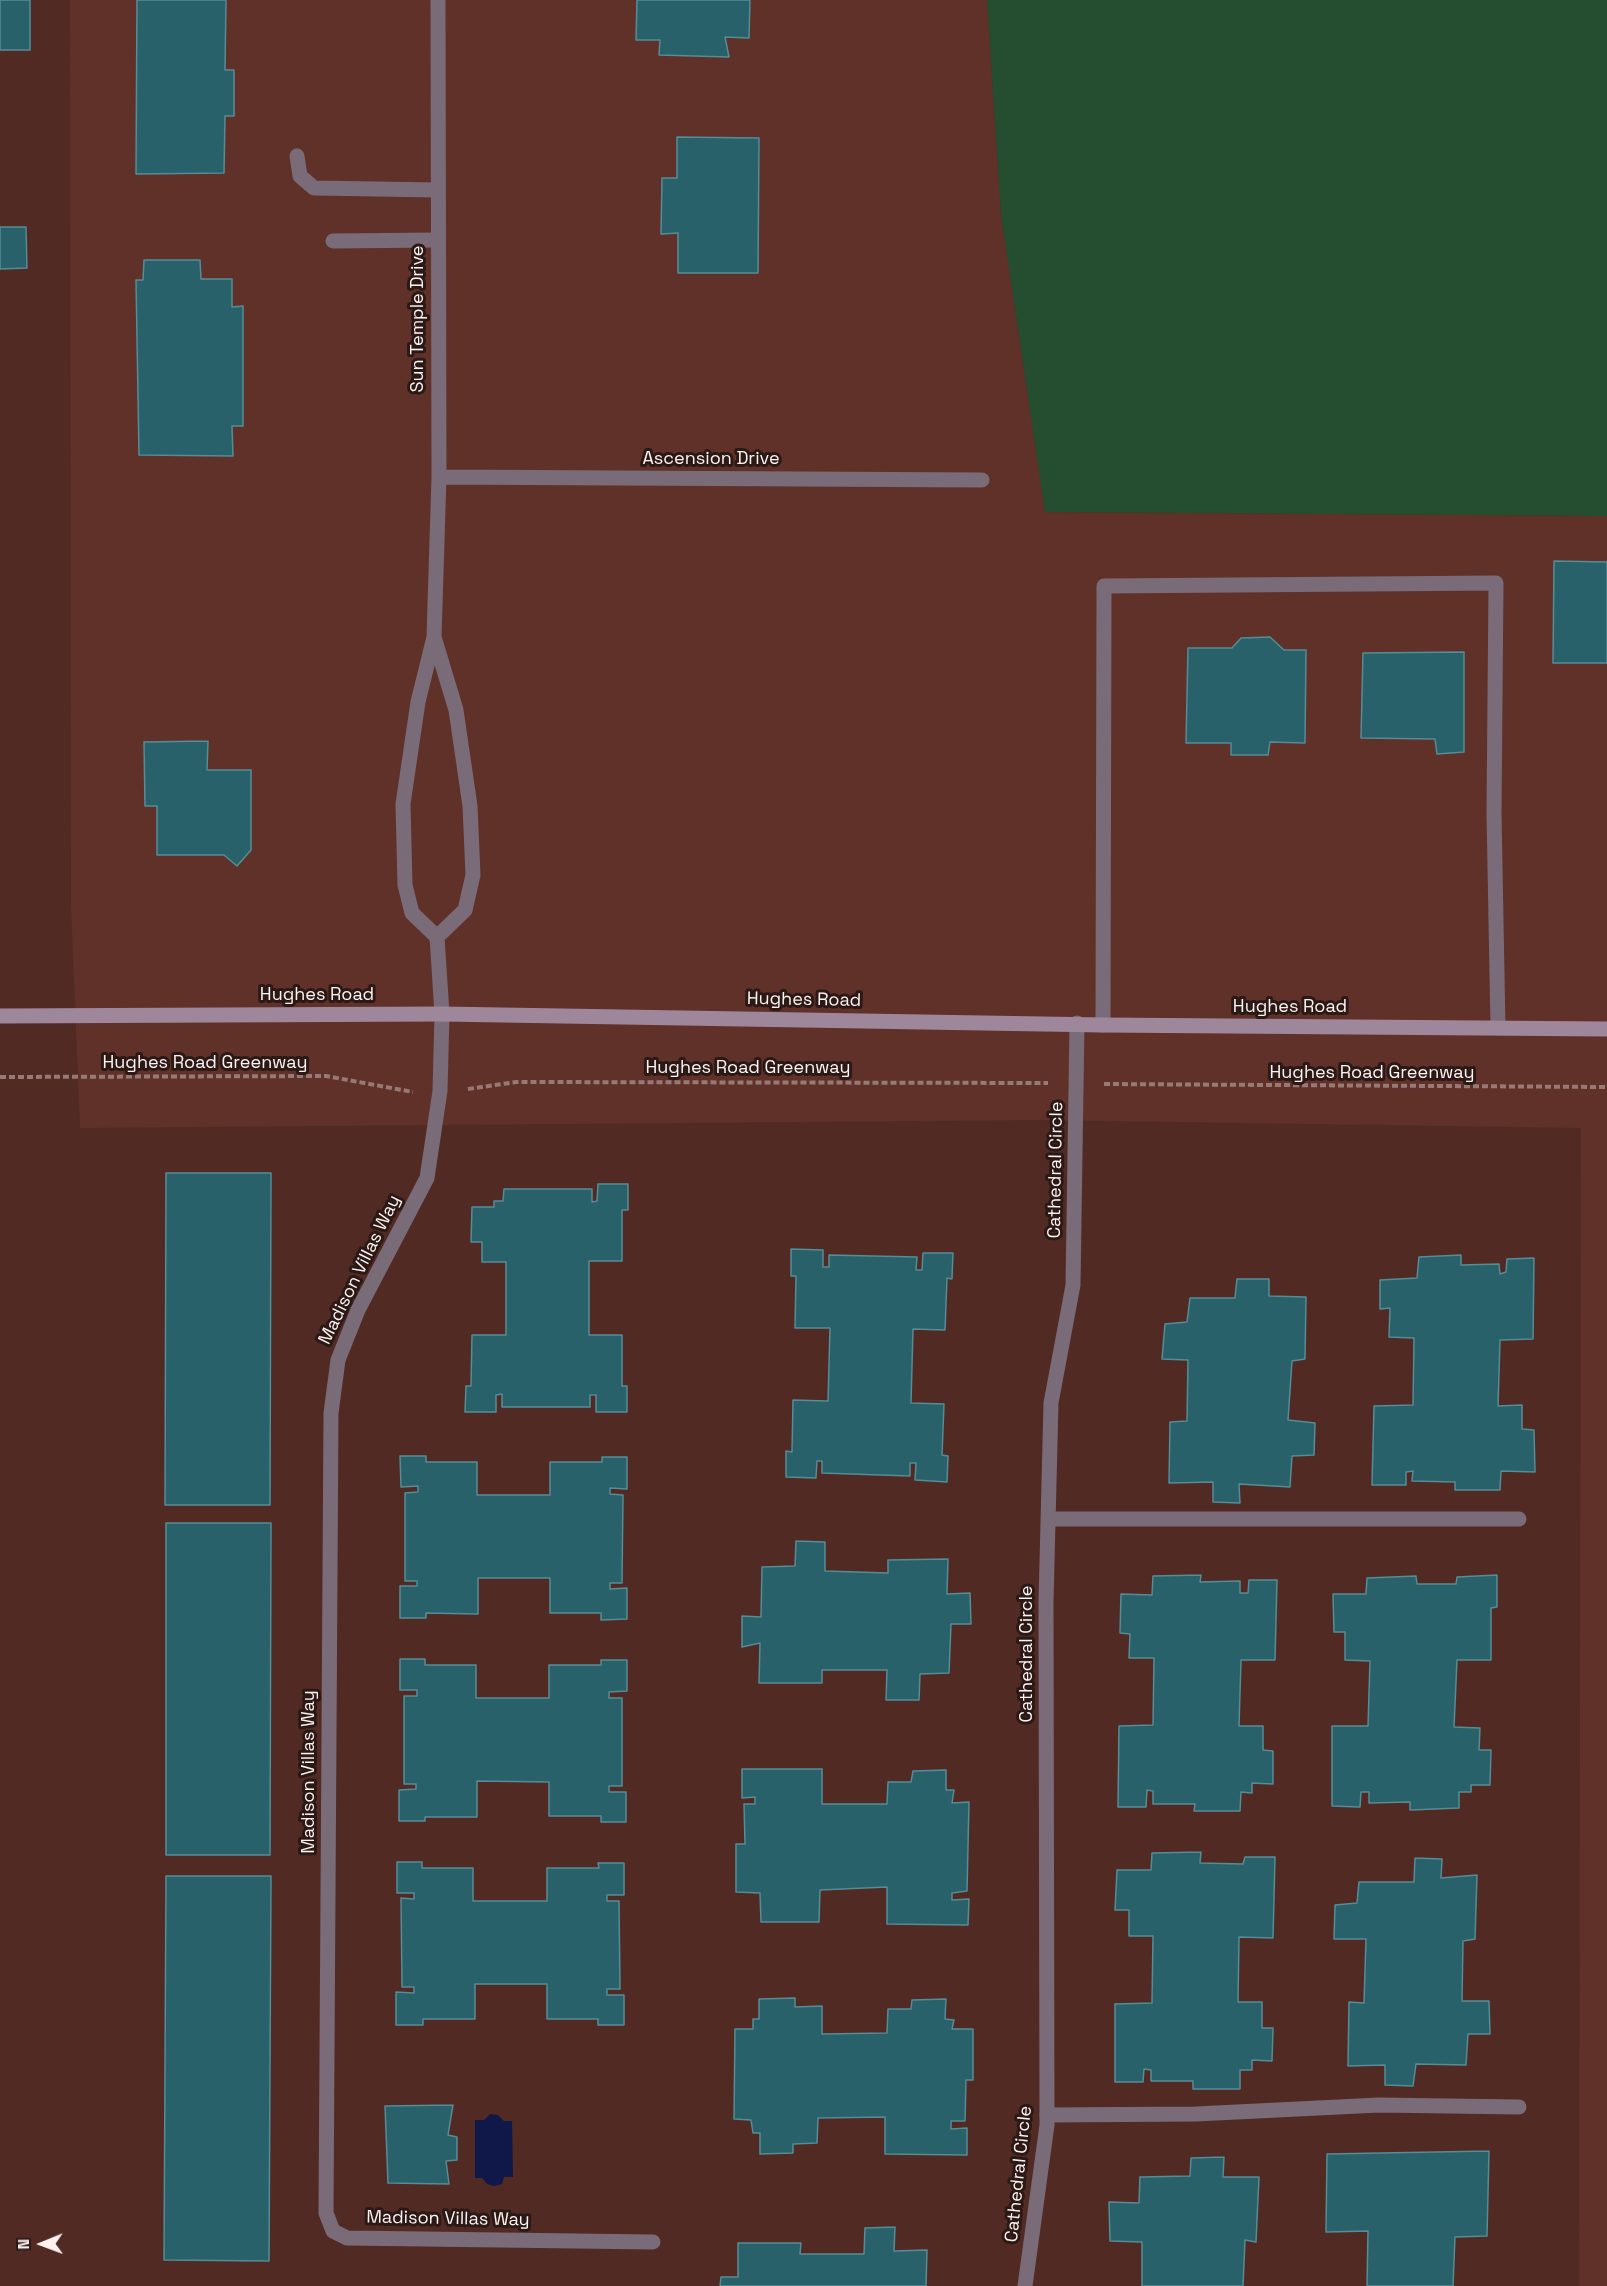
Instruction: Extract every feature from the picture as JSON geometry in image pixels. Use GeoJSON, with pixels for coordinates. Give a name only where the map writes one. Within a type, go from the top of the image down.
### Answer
{"type":"FeatureCollection","features":[{"type":"Feature","properties":{"kind":"main road","name":"Hughes Road"},"geometry":{"type":"LineString","coordinates":[[0,1016],[442,1014],[1607,1029]]}},
{"type":"Feature","properties":{"kind":"street","name":"Sun Temple Drive"},"geometry":{"type":"LineString","coordinates":[[434,637],[456,710],[470,806],[473,876],[465,910],[437,937],[412,913],[405,885],[403,804],[418,702],[434,637],[439,477],[438,0]]}},
{"type":"Feature","properties":{"kind":"street"},"geometry":{"type":"LineString","coordinates":[[297,156],[300,176],[314,188],[437,190]]}},
{"type":"Feature","properties":{"kind":"street"},"geometry":{"type":"LineString","coordinates":[[333,241],[437,240]]}},
{"type":"Feature","properties":{"kind":"street","name":"Ascension Drive"},"geometry":{"type":"LineString","coordinates":[[439,477],[982,480]]}},
{"type":"Feature","properties":{"kind":"street"},"geometry":{"type":"LineString","coordinates":[[1103,1024],[1104,586],[1496,583],[1494,813],[1497,1028]]}},
{"type":"Feature","properties":{"kind":"street"},"geometry":{"type":"LineString","coordinates":[[437,937],[442,1014]]}},
{"type":"Feature","properties":{"kind":"street","name":"Madison Villas Way"},"geometry":{"type":"LineString","coordinates":[[442,1014],[440,1091],[427,1178],[354,1320],[338,1360],[331,1413],[326,2213],[333,2231],[347,2238],[653,2242]]}},
{"type":"Feature","properties":{"kind":"street","name":"Cathedral Circle"},"geometry":{"type":"LineString","coordinates":[[1025,2286],[1047,2115],[1046,1602],[1051,1403],[1073,1285],[1077,1023]]}},
{"type":"Feature","properties":{"kind":"street"},"geometry":{"type":"LineString","coordinates":[[1049,1519],[1519,1519]]}},
{"type":"Feature","properties":{"kind":"street"},"geometry":{"type":"LineString","coordinates":[[1047,2115],[1196,2114],[1379,2105],[1519,2107]]}},
{"type":"Feature","properties":{"kind":"path","name":"Hughes Road Greenway"},"geometry":{"type":"LineString","coordinates":[[0,1077],[326,1076],[408,1093]]}},
{"type":"Feature","properties":{"kind":"path","name":"Hughes Road Greenway"},"geometry":{"type":"LineString","coordinates":[[475,1088],[516,1082],[1021,1082]]}},
{"type":"Feature","properties":{"kind":"path","name":"Hughes Road Greenway"},"geometry":{"type":"LineString","coordinates":[[1138,1085],[1607,1087]]}},
{"type":"Feature","properties":{"kind":"shaded area"},"geometry":{"type":"Polygon","coordinates":[[[70,0],[987,0],[1001,215],[1045,512],[1607,516],[1607,2286],[1579,2286],[1581,1128],[1042,1120],[80,1128],[71,905],[70,0]]]}},
{"type":"Feature","properties":{"kind":"shaded area"},"geometry":{"type":"Polygon","coordinates":[[[490,2114],[498,2115],[504,2121],[512,2121],[513,2177],[504,2177],[502,2184],[494,2186],[487,2184],[482,2178],[475,2178],[475,2120],[484,2120],[490,2114]]]}},
{"type":"Feature","properties":{"kind":"green space"},"geometry":{"type":"Polygon","coordinates":[[[987,0],[1607,0],[1607,516],[1045,512],[1001,215],[987,0]]]}},
{"type":"Feature","properties":{"kind":"building"},"geometry":{"type":"Polygon","coordinates":[[[0,0],[30,0],[30,50],[0,50],[0,0]]]}},
{"type":"Feature","properties":{"kind":"building"},"geometry":{"type":"Polygon","coordinates":[[[137,0],[226,0],[225,70],[234,70],[234,116],[225,116],[224,173],[136,174],[137,0]]]}},
{"type":"Feature","properties":{"kind":"building"},"geometry":{"type":"Polygon","coordinates":[[[637,0],[750,0],[749,38],[725,37],[729,57],[659,55],[660,40],[636,40],[637,0]]]}},
{"type":"Feature","properties":{"kind":"building"},"geometry":{"type":"Polygon","coordinates":[[[677,137],[759,138],[758,273],[678,273],[678,233],[661,234],[662,178],[677,178],[677,137]]]}},
{"type":"Feature","properties":{"kind":"building"},"geometry":{"type":"Polygon","coordinates":[[[0,227],[26,227],[27,268],[0,269],[0,227]]]}},
{"type":"Feature","properties":{"kind":"building"},"geometry":{"type":"Polygon","coordinates":[[[144,260],[200,260],[201,279],[232,279],[232,307],[243,306],[243,426],[232,426],[233,456],[139,455],[136,280],[143,280],[144,260]]]}},
{"type":"Feature","properties":{"kind":"building"},"geometry":{"type":"Polygon","coordinates":[[[1554,561],[1607,562],[1607,663],[1553,663],[1554,561]]]}},
{"type":"Feature","properties":{"kind":"building"},"geometry":{"type":"Polygon","coordinates":[[[1270,637],[1284,650],[1306,650],[1305,743],[1270,742],[1268,755],[1231,755],[1231,743],[1186,743],[1188,648],[1232,648],[1241,638],[1270,637]]]}},
{"type":"Feature","properties":{"kind":"building"},"geometry":{"type":"Polygon","coordinates":[[[1464,652],[1464,752],[1437,754],[1435,739],[1361,738],[1363,653],[1464,652]]]}},
{"type":"Feature","properties":{"kind":"building"},"geometry":{"type":"Polygon","coordinates":[[[208,741],[207,770],[251,770],[251,850],[237,866],[224,855],[157,855],[157,806],[145,806],[144,742],[208,741]]]}},
{"type":"Feature","properties":{"kind":"building"},"geometry":{"type":"Polygon","coordinates":[[[166,1173],[271,1173],[270,1505],[165,1505],[166,1173]]]}},
{"type":"Feature","properties":{"kind":"building"},"geometry":{"type":"Polygon","coordinates":[[[598,1184],[628,1184],[628,1210],[622,1210],[622,1261],[589,1261],[589,1335],[622,1335],[622,1386],[627,1386],[627,1412],[596,1412],[596,1395],[590,1395],[590,1407],[502,1407],[502,1394],[496,1395],[496,1412],[465,1412],[466,1386],[471,1386],[472,1335],[506,1335],[506,1262],[482,1262],[482,1242],[471,1242],[472,1207],[494,1207],[494,1201],[503,1201],[504,1189],[592,1189],[592,1202],[597,1201],[598,1184]]]}},
{"type":"Feature","properties":{"kind":"building"},"geometry":{"type":"Polygon","coordinates":[[[791,1249],[823,1250],[823,1267],[829,1267],[829,1255],[917,1257],[916,1270],[922,1270],[923,1253],[953,1253],[952,1279],[947,1278],[945,1330],[913,1329],[911,1403],[944,1404],[942,1455],[948,1456],[947,1482],[915,1480],[916,1463],[910,1463],[910,1476],[822,1473],[822,1461],[817,1461],[816,1478],[786,1477],[786,1451],[792,1452],[793,1400],[828,1401],[830,1328],[795,1328],[796,1276],[791,1276],[791,1249]]]}},
{"type":"Feature","properties":{"kind":"building"},"geometry":{"type":"Polygon","coordinates":[[[1461,1255],[1461,1265],[1499,1264],[1500,1274],[1506,1272],[1507,1259],[1534,1258],[1533,1339],[1500,1340],[1498,1406],[1522,1405],[1522,1429],[1534,1430],[1535,1472],[1501,1471],[1500,1490],[1455,1490],[1455,1482],[1412,1481],[1413,1471],[1406,1472],[1406,1485],[1372,1485],[1374,1406],[1413,1405],[1414,1338],[1389,1337],[1390,1308],[1380,1309],[1380,1280],[1417,1278],[1419,1257],[1461,1255]]]}},
{"type":"Feature","properties":{"kind":"building"},"geometry":{"type":"Polygon","coordinates":[[[1237,1279],[1269,1279],[1269,1296],[1306,1297],[1305,1359],[1292,1361],[1288,1420],[1315,1423],[1314,1455],[1292,1456],[1290,1487],[1239,1484],[1240,1503],[1213,1502],[1213,1482],[1169,1483],[1170,1422],[1187,1421],[1188,1360],[1162,1359],[1165,1324],[1187,1322],[1190,1298],[1235,1298],[1237,1279]]]}},
{"type":"Feature","properties":{"kind":"building"},"geometry":{"type":"Polygon","coordinates":[[[400,1456],[426,1456],[426,1462],[477,1462],[477,1495],[550,1495],[550,1462],[602,1462],[602,1457],[627,1457],[627,1489],[610,1488],[610,1494],[623,1495],[622,1583],[610,1583],[610,1589],[627,1588],[627,1619],[601,1620],[601,1613],[550,1613],[550,1578],[478,1578],[478,1614],[426,1613],[426,1618],[400,1618],[400,1586],[417,1586],[417,1581],[405,1581],[405,1493],[418,1492],[418,1486],[401,1487],[400,1456]]]}},
{"type":"Feature","properties":{"kind":"building"},"geometry":{"type":"Polygon","coordinates":[[[166,1523],[271,1523],[270,1855],[166,1855],[166,1523]]]}},
{"type":"Feature","properties":{"kind":"building"},"geometry":{"type":"Polygon","coordinates":[[[796,1541],[825,1542],[825,1571],[888,1573],[888,1560],[948,1559],[947,1594],[970,1593],[971,1624],[951,1624],[949,1673],[920,1674],[919,1700],[886,1700],[887,1670],[822,1670],[822,1683],[759,1683],[760,1643],[742,1647],[742,1616],[761,1617],[762,1567],[795,1566],[796,1541]]]}},
{"type":"Feature","properties":{"kind":"building"},"geometry":{"type":"Polygon","coordinates":[[[1201,1575],[1200,1582],[1240,1581],[1240,1593],[1248,1593],[1249,1580],[1277,1580],[1275,1660],[1241,1660],[1239,1726],[1263,1726],[1263,1750],[1273,1751],[1273,1784],[1252,1783],[1252,1793],[1241,1792],[1240,1811],[1194,1811],[1195,1804],[1153,1804],[1153,1791],[1147,1790],[1146,1807],[1118,1807],[1119,1726],[1153,1725],[1154,1658],[1129,1658],[1130,1634],[1120,1633],[1121,1594],[1152,1595],[1153,1576],[1201,1575]]]}},
{"type":"Feature","properties":{"kind":"building"},"geometry":{"type":"Polygon","coordinates":[[[1497,1575],[1497,1607],[1491,1608],[1491,1660],[1457,1660],[1454,1727],[1480,1728],[1479,1750],[1491,1750],[1490,1785],[1471,1785],[1471,1792],[1459,1792],[1459,1808],[1410,1810],[1410,1802],[1369,1803],[1369,1792],[1361,1792],[1360,1807],[1332,1806],[1332,1726],[1368,1726],[1370,1661],[1345,1660],[1345,1632],[1334,1632],[1333,1594],[1366,1594],[1367,1578],[1416,1576],[1417,1584],[1456,1584],[1457,1577],[1497,1575]]]}},
{"type":"Feature","properties":{"kind":"building"},"geometry":{"type":"Polygon","coordinates":[[[400,1659],[425,1659],[425,1665],[476,1665],[476,1698],[549,1698],[549,1665],[601,1665],[601,1660],[627,1660],[627,1691],[609,1692],[609,1698],[622,1698],[622,1786],[609,1786],[609,1792],[626,1792],[626,1822],[601,1822],[601,1816],[549,1816],[549,1782],[477,1781],[477,1817],[425,1817],[425,1821],[399,1821],[399,1790],[416,1789],[416,1784],[404,1784],[404,1696],[417,1696],[417,1690],[400,1690],[400,1659]]]}},
{"type":"Feature","properties":{"kind":"building"},"geometry":{"type":"Polygon","coordinates":[[[742,1769],[822,1769],[822,1804],[887,1804],[888,1782],[911,1782],[913,1771],[946,1770],[946,1790],[954,1790],[952,1803],[969,1802],[967,1891],[952,1893],[952,1900],[969,1899],[968,1925],[887,1924],[887,1887],[820,1890],[819,1922],[761,1922],[760,1893],[736,1892],[736,1844],[745,1844],[744,1804],[755,1804],[755,1797],[742,1798],[742,1769]]]}},
{"type":"Feature","properties":{"kind":"building"},"geometry":{"type":"Polygon","coordinates":[[[1201,1852],[1200,1863],[1243,1864],[1245,1857],[1275,1857],[1273,1938],[1239,1937],[1238,2002],[1262,2002],[1262,2028],[1273,2028],[1272,2061],[1252,2060],[1252,2070],[1240,2070],[1240,2089],[1193,2089],[1193,2081],[1151,2081],[1151,2070],[1144,2069],[1143,2082],[1115,2082],[1115,2004],[1152,2003],[1153,1936],[1129,1936],[1129,1910],[1115,1910],[1117,1870],[1151,1870],[1152,1853],[1201,1852]]]}},
{"type":"Feature","properties":{"kind":"building"},"geometry":{"type":"Polygon","coordinates":[[[1415,1858],[1442,1859],[1441,1878],[1477,1875],[1475,1939],[1463,1941],[1462,2001],[1489,2001],[1490,2034],[1468,2034],[1466,2065],[1416,2064],[1413,2086],[1385,2085],[1385,2065],[1348,2066],[1349,2002],[1364,2003],[1366,1939],[1334,1939],[1335,1905],[1357,1903],[1359,1882],[1414,1882],[1415,1858]]]}},
{"type":"Feature","properties":{"kind":"building"},"geometry":{"type":"Polygon","coordinates":[[[397,1862],[422,1862],[422,1868],[473,1868],[473,1901],[547,1901],[547,1868],[599,1868],[598,1863],[624,1863],[624,1895],[607,1895],[607,1901],[619,1901],[620,1989],[607,1989],[607,1995],[624,1995],[624,2025],[598,2025],[598,2019],[547,2019],[547,1984],[475,1984],[475,2019],[423,2019],[423,2025],[396,2025],[396,1992],[414,1993],[414,1987],[402,1987],[401,1898],[414,1899],[414,1893],[397,1893],[397,1862]]]}},
{"type":"Feature","properties":{"kind":"building"},"geometry":{"type":"Polygon","coordinates":[[[166,1876],[271,1876],[269,2261],[164,2260],[166,1876]]]}},
{"type":"Feature","properties":{"kind":"building"},"geometry":{"type":"Polygon","coordinates":[[[795,1998],[795,2007],[822,2006],[822,2034],[887,2033],[888,2009],[911,2009],[912,2000],[946,1999],[945,2019],[954,2020],[952,2029],[973,2029],[973,2080],[966,2080],[965,2121],[951,2121],[951,2129],[967,2128],[967,2155],[885,2154],[885,2117],[818,2118],[817,2143],[793,2144],[793,2153],[760,2154],[760,2133],[753,2133],[751,2120],[734,2119],[735,2029],[753,2029],[753,2019],[759,2019],[759,1999],[795,1998]]]}},
{"type":"Feature","properties":{"kind":"building"},"geometry":{"type":"Polygon","coordinates":[[[453,2105],[448,2135],[457,2137],[457,2160],[446,2161],[449,2184],[388,2183],[385,2106],[453,2105]]]}},
{"type":"Feature","properties":{"kind":"building"},"geometry":{"type":"Polygon","coordinates":[[[1489,2151],[1487,2236],[1455,2237],[1453,2286],[1367,2286],[1368,2231],[1326,2232],[1327,2154],[1489,2151]]]}},
{"type":"Feature","properties":{"kind":"building"},"geometry":{"type":"Polygon","coordinates":[[[1224,2157],[1223,2177],[1259,2177],[1256,2242],[1245,2240],[1243,2286],[1142,2286],[1142,2242],[1110,2241],[1109,2202],[1139,2203],[1140,2177],[1190,2176],[1191,2158],[1224,2157]]]}},
{"type":"Feature","properties":{"kind":"building"},"geometry":{"type":"Polygon","coordinates":[[[895,2227],[894,2251],[927,2250],[926,2286],[720,2286],[721,2277],[738,2277],[738,2243],[801,2243],[800,2254],[864,2254],[865,2228],[895,2227]]]}}]}
